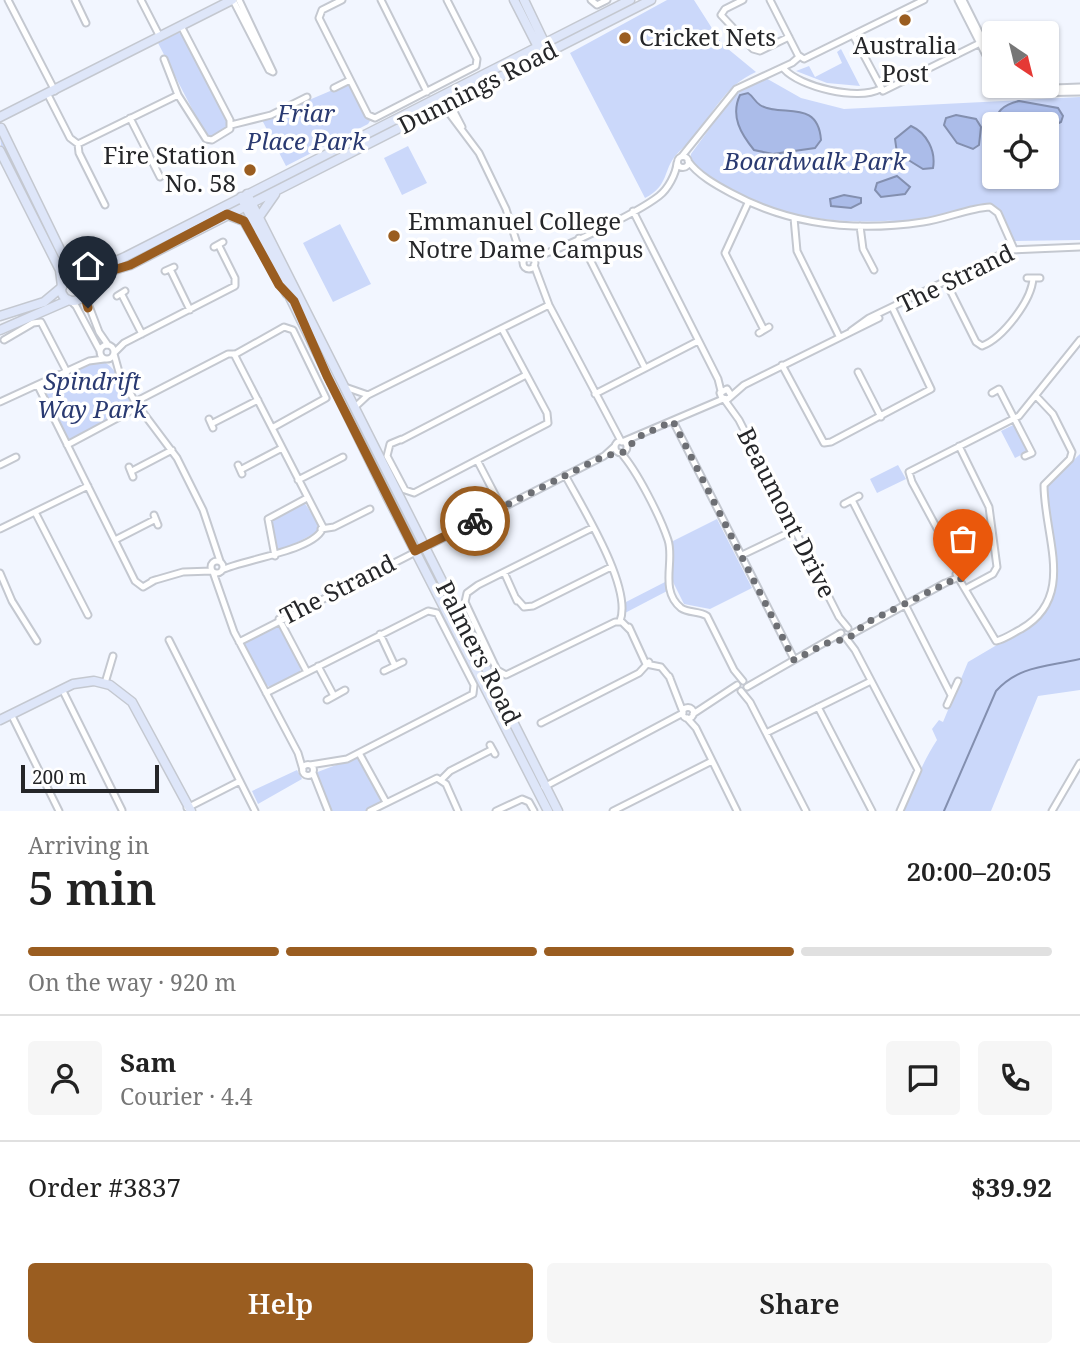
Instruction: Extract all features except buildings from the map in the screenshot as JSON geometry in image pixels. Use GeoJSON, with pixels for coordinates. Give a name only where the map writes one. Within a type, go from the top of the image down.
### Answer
{"type":"FeatureCollection","features":[{"type":"Feature","properties":{"kind":"main road"},"geometry":{"type":"LineString","coordinates":[[0,117],[233,0]]}},
{"type":"Feature","properties":{"kind":"main road"},"geometry":{"type":"LineString","coordinates":[[514,0],[543,49]]}},
{"type":"Feature","properties":{"kind":"main road"},"geometry":{"type":"LineString","coordinates":[[524,0],[543,49]]}},
{"type":"Feature","properties":{"kind":"main road","name":"Dunnings Road"},"geometry":{"type":"LineString","coordinates":[[77,278],[246,200],[279,189],[630,0]]}},
{"type":"Feature","properties":{"kind":"main road","name":"Dunnings Road"},"geometry":{"type":"LineString","coordinates":[[543,49],[651,0]]}},
{"type":"Feature","properties":{"kind":"main road","name":"Dunnings Road"},"geometry":{"type":"LineString","coordinates":[[84,293],[100,274],[130,265],[227,214],[279,177],[445,99]]}},
{"type":"Feature","properties":{"kind":"main road"},"geometry":{"type":"LineString","coordinates":[[0,330],[69,300],[79,299],[84,293],[83,284],[77,278],[0,126],[13,112]]}},
{"type":"Feature","properties":{"kind":"main road"},"geometry":{"type":"LineString","coordinates":[[0,151],[60,270],[63,294],[69,300]]}},
{"type":"Feature","properties":{"kind":"main road"},"geometry":{"type":"LineString","coordinates":[[279,177],[284,180],[302,176]]}},
{"type":"Feature","properties":{"kind":"main road"},"geometry":{"type":"LineString","coordinates":[[259,217],[279,189]]}},
{"type":"Feature","properties":{"kind":"main road","name":"Palmers Road"},"geometry":{"type":"LineString","coordinates":[[246,200],[259,217],[558,811]]}},
{"type":"Feature","properties":{"kind":"main road","name":"Palmers Road"},"geometry":{"type":"LineString","coordinates":[[246,200],[327,376],[548,811]]}},
{"type":"Feature","properties":{"kind":"main road"},"geometry":{"type":"LineString","coordinates":[[227,214],[244,221],[279,285],[294,301]]}},
{"type":"Feature","properties":{"kind":"main road"},"geometry":{"type":"LineString","coordinates":[[0,316],[49,300],[68,279],[77,278]]}},
{"type":"Feature","properties":{"kind":"main road"},"geometry":{"type":"LineString","coordinates":[[0,720],[62,689],[87,681],[106,683],[132,702],[189,809]]}},
{"type":"Feature","properties":{"kind":"street"},"geometry":{"type":"LineString","coordinates":[[8,0],[70,138],[78,144],[79,153],[105,205]]}},
{"type":"Feature","properties":{"kind":"street"},"geometry":{"type":"LineString","coordinates":[[75,0],[86,23]]}},
{"type":"Feature","properties":{"kind":"street"},"geometry":{"type":"LineString","coordinates":[[141,0],[160,37]]}},
{"type":"Feature","properties":{"kind":"street"},"geometry":{"type":"LineString","coordinates":[[233,0],[269,70],[273,72],[239,0]]}},
{"type":"Feature","properties":{"kind":"street"},"geometry":{"type":"LineString","coordinates":[[342,0],[321,11],[319,16],[371,117],[474,69],[477,63],[447,0]]}},
{"type":"Feature","properties":{"kind":"street"},"geometry":{"type":"LineString","coordinates":[[381,0],[427,92]]}},
{"type":"Feature","properties":{"kind":"street"},"geometry":{"type":"LineString","coordinates":[[593,2],[607,0]]}},
{"type":"Feature","properties":{"kind":"street"},"geometry":{"type":"LineString","coordinates":[[743,0],[721,15],[753,49],[760,51],[789,37]]}},
{"type":"Feature","properties":{"kind":"street"},"geometry":{"type":"LineString","coordinates":[[770,0],[801,58]]}},
{"type":"Feature","properties":{"kind":"street"},"geometry":{"type":"LineString","coordinates":[[523,262],[532,261],[660,196],[685,162],[693,145],[736,89],[924,0]]}},
{"type":"Feature","properties":{"kind":"street"},"geometry":{"type":"LineString","coordinates":[[782,69],[796,78],[830,90],[859,93],[881,89],[982,42],[961,0]]}},
{"type":"Feature","properties":{"kind":"street"},"geometry":{"type":"LineString","coordinates":[[181,26],[231,125]]}},
{"type":"Feature","properties":{"kind":"street"},"geometry":{"type":"LineString","coordinates":[[853,35],[881,89]]}},
{"type":"Feature","properties":{"kind":"street"},"geometry":{"type":"LineString","coordinates":[[782,69],[794,66],[801,58]]}},
{"type":"Feature","properties":{"kind":"street"},"geometry":{"type":"LineString","coordinates":[[164,59],[178,95],[206,139],[226,133],[231,125],[271,115],[307,97]]}},
{"type":"Feature","properties":{"kind":"street"},"geometry":{"type":"LineString","coordinates":[[794,66],[796,78]]}},
{"type":"Feature","properties":{"kind":"street"},"geometry":{"type":"LineString","coordinates":[[334,88],[350,80]]}},
{"type":"Feature","properties":{"kind":"street"},"geometry":{"type":"LineString","coordinates":[[1059,89],[1080,89]]}},
{"type":"Feature","properties":{"kind":"street"},"geometry":{"type":"LineString","coordinates":[[1059,91],[1080,89]]}},
{"type":"Feature","properties":{"kind":"street"},"geometry":{"type":"LineString","coordinates":[[78,144],[178,95]]}},
{"type":"Feature","properties":{"kind":"street"},"geometry":{"type":"LineString","coordinates":[[445,99],[496,187],[520,247],[523,262],[538,280]]}},
{"type":"Feature","properties":{"kind":"street"},"geometry":{"type":"LineString","coordinates":[[130,118],[160,177]]}},
{"type":"Feature","properties":{"kind":"street"},"geometry":{"type":"LineString","coordinates":[[673,176],[677,163],[685,162],[748,203],[794,218],[860,226],[922,222],[993,208],[1014,249]]}},
{"type":"Feature","properties":{"kind":"street"},"geometry":{"type":"LineString","coordinates":[[748,203],[725,253],[764,330]]}},
{"type":"Feature","properties":{"kind":"street","name":"Beaumont Drive"},"geometry":{"type":"LineString","coordinates":[[633,211],[913,762],[915,779],[900,811]]}},
{"type":"Feature","properties":{"kind":"street"},"geometry":{"type":"LineString","coordinates":[[794,218],[797,251],[839,336]]}},
{"type":"Feature","properties":{"kind":"street"},"geometry":{"type":"LineString","coordinates":[[860,226],[863,249],[874,270]]}},
{"type":"Feature","properties":{"kind":"street"},"geometry":{"type":"LineString","coordinates":[[579,238],[645,368]]}},
{"type":"Feature","properties":{"kind":"street"},"geometry":{"type":"LineString","coordinates":[[0,402],[89,361],[109,345],[124,343],[236,283],[219,245]]}},
{"type":"Feature","properties":{"kind":"street"},"geometry":{"type":"LineString","coordinates":[[520,247],[532,261],[549,304],[668,540],[668,583],[677,603],[683,609],[707,617],[806,811]]}},
{"type":"Feature","properties":{"kind":"street","name":"The Strand"},"geometry":{"type":"LineString","coordinates":[[604,456],[618,443],[673,421],[839,336],[871,324],[893,309],[1014,249],[1080,249]]}},
{"type":"Feature","properties":{"kind":"street"},"geometry":{"type":"LineString","coordinates":[[527,269],[532,261]]}},
{"type":"Feature","properties":{"kind":"street"},"geometry":{"type":"LineString","coordinates":[[170,270],[190,310]]}},
{"type":"Feature","properties":{"kind":"street"},"geometry":{"type":"LineString","coordinates":[[946,282],[976,342],[982,346],[996,338],[1030,295],[1033,278]]}},
{"type":"Feature","properties":{"kind":"street"},"geometry":{"type":"LineString","coordinates":[[84,293],[99,332],[114,354],[119,372],[137,405],[172,450],[200,503],[222,570],[220,589]]}},
{"type":"Feature","properties":{"kind":"street"},"geometry":{"type":"LineString","coordinates":[[121,294],[142,334]]}},
{"type":"Feature","properties":{"kind":"street"},"geometry":{"type":"LineString","coordinates":[[69,300],[76,306],[105,359],[119,372]]}},
{"type":"Feature","properties":{"kind":"street"},"geometry":{"type":"LineString","coordinates":[[355,407],[368,395],[549,304]]}},
{"type":"Feature","properties":{"kind":"street"},"geometry":{"type":"LineString","coordinates":[[782,365],[824,443],[881,417],[931,389],[893,309]]}},
{"type":"Feature","properties":{"kind":"street"},"geometry":{"type":"LineString","coordinates":[[3,341],[40,321],[67,372]]}},
{"type":"Feature","properties":{"kind":"street"},"geometry":{"type":"LineString","coordinates":[[67,445],[284,327],[293,330],[326,398],[272,428]]}},
{"type":"Feature","properties":{"kind":"street"},"geometry":{"type":"LineString","coordinates":[[502,329],[546,412],[546,422],[538,429],[425,487],[411,490],[402,481],[392,462],[390,449],[402,439],[526,376]]}},
{"type":"Feature","properties":{"kind":"street"},"geometry":{"type":"LineString","coordinates":[[1036,396],[1053,414],[1072,452],[1070,459],[1044,485],[1054,580],[1051,598],[1035,620],[998,641],[992,637],[958,576],[954,562],[912,474],[922,465],[1014,418],[1036,396],[1080,340]]}},
{"type":"Feature","properties":{"kind":"street"},"geometry":{"type":"LineString","coordinates":[[595,394],[698,341]]}},
{"type":"Feature","properties":{"kind":"street"},"geometry":{"type":"LineString","coordinates":[[89,361],[105,359],[124,343]]}},
{"type":"Feature","properties":{"kind":"street"},"geometry":{"type":"LineString","coordinates":[[233,355],[322,529]]}},
{"type":"Feature","properties":{"kind":"street"},"geometry":{"type":"LineString","coordinates":[[858,372],[881,417]]}},
{"type":"Feature","properties":{"kind":"street"},"geometry":{"type":"LineString","coordinates":[[38,386],[140,585],[199,569],[211,563],[236,564]]}},
{"type":"Feature","properties":{"kind":"street"},"geometry":{"type":"LineString","coordinates":[[345,387],[368,395]]}},
{"type":"Feature","properties":{"kind":"street"},"geometry":{"type":"LineString","coordinates":[[992,393],[999,389],[1032,453],[1025,456]]}},
{"type":"Feature","properties":{"kind":"street"},"geometry":{"type":"LineString","coordinates":[[212,423],[258,400]]}},
{"type":"Feature","properties":{"kind":"street"},"geometry":{"type":"LineString","coordinates":[[673,421],[794,660]]}},
{"type":"Feature","properties":{"kind":"street","name":"The Strand"},"geometry":{"type":"LineString","coordinates":[[239,640],[565,475],[604,456],[623,451],[638,437]]}},
{"type":"Feature","properties":{"kind":"street"},"geometry":{"type":"LineString","coordinates":[[618,443],[623,451]]}},
{"type":"Feature","properties":{"kind":"street"},"geometry":{"type":"LineString","coordinates":[[959,446],[988,505],[996,567],[993,574],[967,588]]}},
{"type":"Feature","properties":{"kind":"street"},"geometry":{"type":"LineString","coordinates":[[241,469],[282,448]]}},
{"type":"Feature","properties":{"kind":"street"},"geometry":{"type":"LineString","coordinates":[[131,472],[172,450]]}},
{"type":"Feature","properties":{"kind":"street"},"geometry":{"type":"LineString","coordinates":[[298,480],[344,456]]}},
{"type":"Feature","properties":{"kind":"street"},"geometry":{"type":"LineString","coordinates":[[0,465],[16,457]]}},
{"type":"Feature","properties":{"kind":"street"},"geometry":{"type":"LineString","coordinates":[[477,460],[502,508]]}},
{"type":"Feature","properties":{"kind":"street"},"geometry":{"type":"LineString","coordinates":[[565,475],[624,599],[621,620],[648,663],[664,666],[737,811]]}},
{"type":"Feature","properties":{"kind":"street"},"geometry":{"type":"LineString","coordinates":[[0,529],[88,486]]}},
{"type":"Feature","properties":{"kind":"street"},"geometry":{"type":"LineString","coordinates":[[844,504],[859,496]]}},
{"type":"Feature","properties":{"kind":"street"},"geometry":{"type":"LineString","coordinates":[[275,556],[268,519],[307,498]]}},
{"type":"Feature","properties":{"kind":"street"},"geometry":{"type":"LineString","coordinates":[[852,500],[951,695]]}},
{"type":"Feature","properties":{"kind":"street"},"geometry":{"type":"LineString","coordinates":[[199,569],[222,570],[236,564],[275,556],[311,538],[322,529],[370,509]]}},
{"type":"Feature","properties":{"kind":"street"},"geometry":{"type":"LineString","coordinates":[[35,512],[88,615]]}},
{"type":"Feature","properties":{"kind":"street"},"geometry":{"type":"LineString","coordinates":[[115,540],[155,520]]}},
{"type":"Feature","properties":{"kind":"street"},"geometry":{"type":"LineString","coordinates":[[592,528],[478,585],[466,588],[461,594],[462,602],[496,665],[504,673],[517,670],[605,625],[621,620]]}},
{"type":"Feature","properties":{"kind":"street"},"geometry":{"type":"LineString","coordinates":[[742,555],[794,530]]}},
{"type":"Feature","properties":{"kind":"street"},"geometry":{"type":"LineString","coordinates":[[214,547],[212,571],[239,640],[298,753],[311,769],[316,788]]}},
{"type":"Feature","properties":{"kind":"street"},"geometry":{"type":"LineString","coordinates":[[504,572],[518,605],[526,610],[611,567]]}},
{"type":"Feature","properties":{"kind":"street"},"geometry":{"type":"LineString","coordinates":[[0,573],[12,601],[37,641]]}},
{"type":"Feature","properties":{"kind":"street"},"geometry":{"type":"LineString","coordinates":[[543,800],[547,789],[558,779],[958,576]]}},
{"type":"Feature","properties":{"kind":"street"},"geometry":{"type":"LineString","coordinates":[[266,693],[380,634],[432,610],[437,613],[474,692],[359,753],[304,773]]}},
{"type":"Feature","properties":{"kind":"street"},"geometry":{"type":"LineString","coordinates":[[279,619],[307,672]]}},
{"type":"Feature","properties":{"kind":"street"},"geometry":{"type":"LineString","coordinates":[[380,634],[395,666]]}},
{"type":"Feature","properties":{"kind":"street"},"geometry":{"type":"LineString","coordinates":[[169,640],[255,811]]}},
{"type":"Feature","properties":{"kind":"street"},"geometry":{"type":"LineString","coordinates":[[106,683],[113,656]]}},
{"type":"Feature","properties":{"kind":"street"},"geometry":{"type":"LineString","coordinates":[[384,671],[403,662]]}},
{"type":"Feature","properties":{"kind":"street"},"geometry":{"type":"LineString","coordinates":[[541,723],[639,673],[648,663]]}},
{"type":"Feature","properties":{"kind":"street"},"geometry":{"type":"LineString","coordinates":[[318,666],[334,696]]}},
{"type":"Feature","properties":{"kind":"street"},"geometry":{"type":"LineString","coordinates":[[766,733],[871,681]]}},
{"type":"Feature","properties":{"kind":"street"},"geometry":{"type":"LineString","coordinates":[[947,705],[958,681]]}},
{"type":"Feature","properties":{"kind":"street"},"geometry":{"type":"LineString","coordinates":[[62,689],[122,810]]}},
{"type":"Feature","properties":{"kind":"street"},"geometry":{"type":"LineString","coordinates":[[327,700],[345,690]]}},
{"type":"Feature","properties":{"kind":"street"},"geometry":{"type":"LineString","coordinates":[[818,706],[872,811]]}},
{"type":"Feature","properties":{"kind":"street"},"geometry":{"type":"LineString","coordinates":[[11,714],[59,811]]}},
{"type":"Feature","properties":{"kind":"street"},"geometry":{"type":"LineString","coordinates":[[370,811],[427,783],[441,780],[450,771],[492,749]]}},
{"type":"Feature","properties":{"kind":"street"},"geometry":{"type":"LineString","coordinates":[[298,753],[304,773],[316,788],[328,811]]}},
{"type":"Feature","properties":{"kind":"street"},"geometry":{"type":"LineString","coordinates":[[359,753],[386,802]]}},
{"type":"Feature","properties":{"kind":"street"},"geometry":{"type":"LineString","coordinates":[[613,811],[712,761]]}},
{"type":"Feature","properties":{"kind":"street"},"geometry":{"type":"LineString","coordinates":[[1052,811],[1080,763]]}},
{"type":"Feature","properties":{"kind":"street"},"geometry":{"type":"LineString","coordinates":[[441,780],[458,811]]}},
{"type":"Feature","properties":{"kind":"street"},"geometry":{"type":"LineString","coordinates":[[189,809],[240,781]]}},
{"type":"Feature","properties":{"kind":"street"},"geometry":{"type":"LineString","coordinates":[[496,811],[522,799],[529,802],[534,811]]}},
{"type":"Feature","properties":{"kind":"green space"},"geometry":{"type":"Polygon","coordinates":[[[667,0],[694,0],[722,44],[756,72],[727,93],[692,139],[676,155],[662,183],[645,198],[570,53],[667,0]]]}},
{"type":"Feature","properties":{"kind":"green space"},"geometry":{"type":"Polygon","coordinates":[[[175,32],[183,34],[228,121],[227,129],[213,137],[205,134],[158,43],[175,32]]]}},
{"type":"Feature","properties":{"kind":"green space"},"geometry":{"type":"Polygon","coordinates":[[[841,49],[860,86],[827,83],[796,71],[809,66],[815,77],[842,63],[837,52],[841,49]]]}},
{"type":"Feature","properties":{"kind":"green space","name":"Boardwalk Park"},"geometry":{"type":"Polygon","coordinates":[[[764,77],[801,98],[844,109],[1080,97],[1080,240],[1014,241],[996,209],[913,222],[859,222],[807,217],[758,203],[735,192],[691,162],[691,154],[734,95],[764,77]]]}},
{"type":"Feature","properties":{"kind":"green space","name":"Friar Place Park"},"geometry":{"type":"Polygon","coordinates":[[[349,83],[370,121],[368,124],[286,166],[262,120],[349,83]]]}},
{"type":"Feature","properties":{"kind":"green space"},"geometry":{"type":"Polygon","coordinates":[[[0,134],[69,273],[63,275],[1,148],[0,134]]]}},
{"type":"Feature","properties":{"kind":"green space"},"geometry":{"type":"Polygon","coordinates":[[[408,146],[427,183],[402,195],[384,158],[408,146]]]}},
{"type":"Feature","properties":{"kind":"green space"},"geometry":{"type":"Polygon","coordinates":[[[340,224],[371,284],[333,302],[303,243],[340,224]]]}},
{"type":"Feature","properties":{"kind":"green space","name":"Spindrift Way Park"},"geometry":{"type":"Polygon","coordinates":[[[103,361],[123,382],[132,409],[75,439],[68,439],[43,388],[90,363],[103,361]]]}},
{"type":"Feature","properties":{"kind":"green space"},"geometry":{"type":"Polygon","coordinates":[[[1015,424],[1029,451],[1015,458],[1001,431],[1015,424]]]}},
{"type":"Feature","properties":{"kind":"green space"},"geometry":{"type":"Polygon","coordinates":[[[1080,454],[1080,690],[1038,696],[991,811],[903,811],[937,740],[932,729],[939,720],[943,722],[968,662],[1034,623],[1049,607],[1056,582],[1046,486],[1080,454]]]}},
{"type":"Feature","properties":{"kind":"green space"},"geometry":{"type":"Polygon","coordinates":[[[898,465],[906,479],[877,493],[870,479],[898,465]]]}},
{"type":"Feature","properties":{"kind":"green space"},"geometry":{"type":"Polygon","coordinates":[[[304,502],[318,523],[317,532],[283,550],[276,549],[269,523],[273,517],[304,502]]]}},
{"type":"Feature","properties":{"kind":"green space"},"geometry":{"type":"Polygon","coordinates":[[[717,519],[752,588],[710,609],[684,604],[673,582],[673,541],[717,519]]]}},
{"type":"Feature","properties":{"kind":"green space"},"geometry":{"type":"Polygon","coordinates":[[[665,582],[669,590],[625,613],[626,602],[665,582]]]}},
{"type":"Feature","properties":{"kind":"green space"},"geometry":{"type":"Polygon","coordinates":[[[277,624],[283,629],[301,666],[300,672],[270,687],[264,684],[244,643],[277,624]]]}},
{"type":"Feature","properties":{"kind":"green space"},"geometry":{"type":"Polygon","coordinates":[[[357,757],[381,801],[366,811],[331,811],[317,786],[315,773],[357,757]]]}},
{"type":"Feature","properties":{"kind":"green space"},"geometry":{"type":"Polygon","coordinates":[[[297,770],[302,779],[258,804],[252,791],[297,770]]]}},
{"type":"Feature","properties":{"kind":"shaded area"},"geometry":{"type":"Polygon","coordinates":[[[748,93],[758,104],[769,109],[806,114],[818,127],[821,140],[815,148],[773,154],[754,150],[741,131],[736,110],[740,95],[748,93]]]}},
{"type":"Feature","properties":{"kind":"shaded area"},"geometry":{"type":"Polygon","coordinates":[[[1019,101],[1058,108],[1063,116],[1059,123],[1059,112],[999,112],[1019,101]]]}},
{"type":"Feature","properties":{"kind":"shaded area"},"geometry":{"type":"Polygon","coordinates":[[[956,115],[976,119],[981,127],[979,145],[973,149],[957,143],[944,125],[946,118],[956,115]]]}},
{"type":"Feature","properties":{"kind":"shaded area"},"geometry":{"type":"Polygon","coordinates":[[[911,126],[922,133],[929,143],[933,168],[923,169],[897,153],[895,139],[911,126]]]}},
{"type":"Feature","properties":{"kind":"shaded area"},"geometry":{"type":"Polygon","coordinates":[[[897,176],[910,187],[905,194],[881,197],[875,190],[877,183],[897,176]]]}},
{"type":"Feature","properties":{"kind":"shaded area"},"geometry":{"type":"Polygon","coordinates":[[[844,195],[861,198],[861,203],[851,208],[831,206],[830,199],[844,195]]]}},
{"type":"Feature","properties":{"kind":"waterway"},"geometry":{"type":"LineString","coordinates":[[944,811],[996,691],[1005,682],[1024,672],[1080,659]]}},
{"type":"Feature","properties":{"kind":"way so far"},"geometry":{"type":"LineString","coordinates":[[475,521],[604,456],[624,452],[638,437],[673,421],[794,660],[827,643],[849,638],[866,623],[943,584],[959,577],[963,581]]}},
{"type":"Feature","properties":{"kind":"place","name":"Australia Post"},"geometry":{"type":"Point","coordinates":[905,20]}},
{"type":"Feature","properties":{"kind":"place","name":"Cricket Nets"},"geometry":{"type":"Point","coordinates":[625,38]}},
{"type":"Feature","properties":{"kind":"place","name":"Fire Station No. 58"},"geometry":{"type":"Point","coordinates":[250,170]}},
{"type":"Feature","properties":{"kind":"place","name":"Emmanuel College Notre Dame Campus"},"geometry":{"type":"Point","coordinates":[394,236]}},
{"type":"Feature","properties":{"kind":"route"},"geometry":{"type":"LineString","coordinates":[[88,308],[84,293],[100,274],[130,265],[227,214],[239,218],[250,230],[279,285],[294,301],[327,376],[415,551],[475,521]]}}]}
